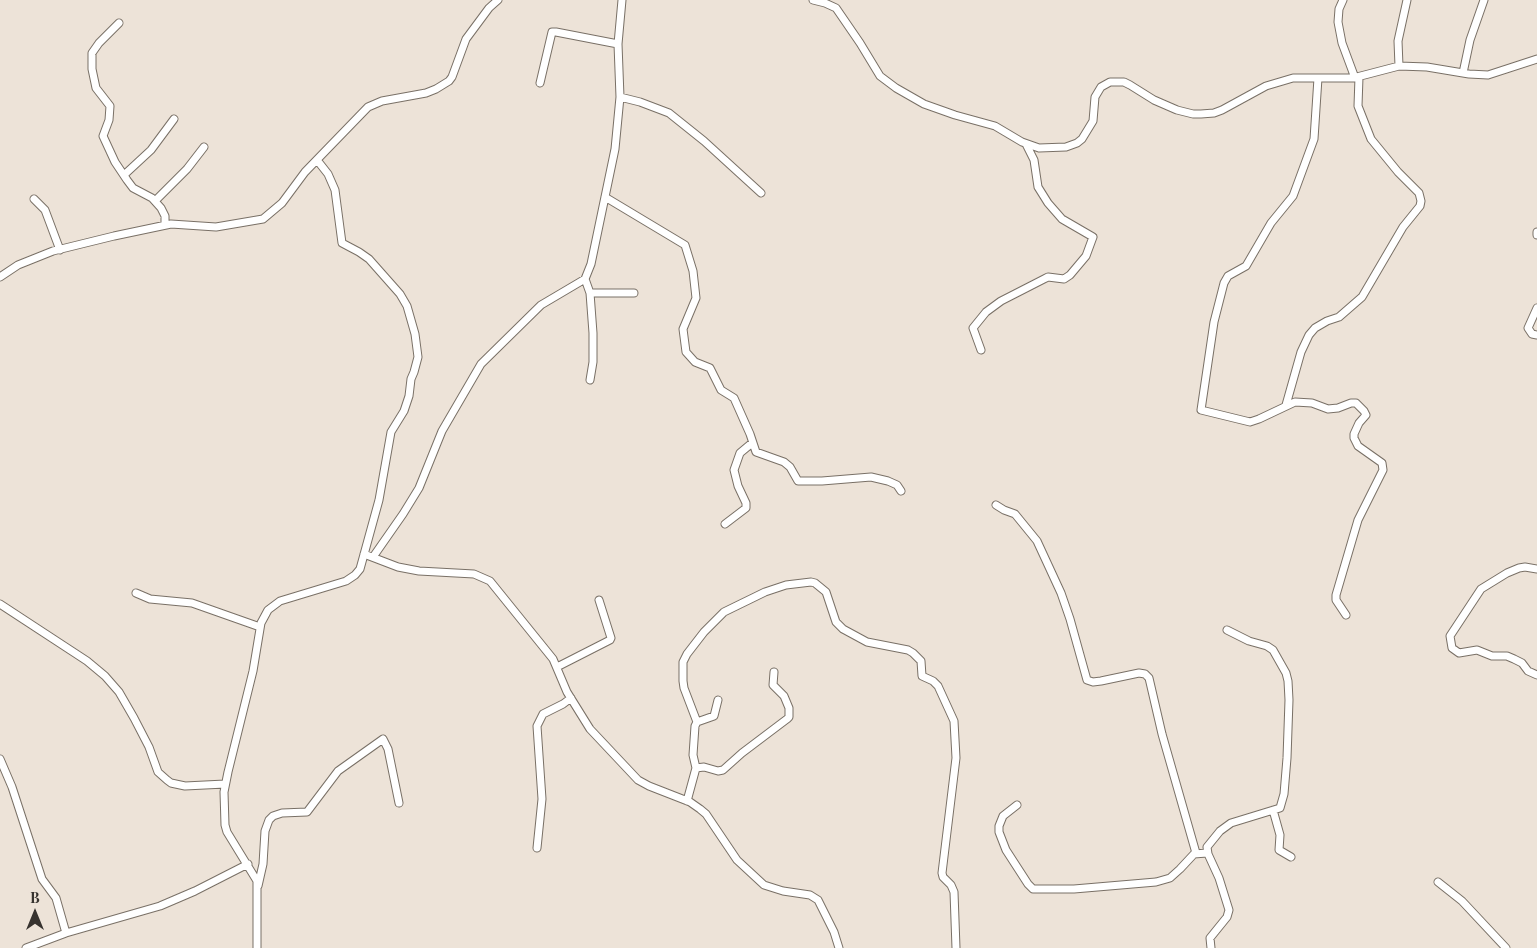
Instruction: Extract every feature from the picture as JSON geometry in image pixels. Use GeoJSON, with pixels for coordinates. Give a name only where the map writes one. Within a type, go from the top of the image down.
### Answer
{"type":"FeatureCollection","features":[{"type":"Feature","properties":{"kind":"street"},"geometry":{"type":"LineString","coordinates":[[373,557],[403,514],[418,488],[442,431],[481,364],[541,306],[585,279],[591,264],[615,149],[620,97],[618,44],[622,0]]}},
{"type":"Feature","properties":{"kind":"street"},"geometry":{"type":"LineString","coordinates":[[813,0],[825,2],[836,8],[875,69],[896,88],[924,104],[995,126],[1026,144],[1039,148],[1055,149],[1077,143],[1089,129],[1092,121],[1093,103],[1099,89],[1110,82],[1124,82],[1154,100],[1177,110],[1201,114],[1222,110],[1278,81],[1293,78],[1357,77],[1399,66],[1427,67],[1480,75],[1495,74],[1537,59]]}},
{"type":"Feature","properties":{"kind":"street"},"geometry":{"type":"LineString","coordinates":[[1286,405],[1301,352],[1309,335],[1315,328],[1339,316],[1362,298],[1403,227],[1420,206],[1421,201],[1419,193],[1371,139],[1358,106],[1357,77],[1342,44],[1338,22],[1339,9],[1343,0]]}},
{"type":"Feature","properties":{"kind":"street"},"geometry":{"type":"LineString","coordinates":[[1399,66],[1398,40],[1406,0]]}},
{"type":"Feature","properties":{"kind":"street"},"geometry":{"type":"LineString","coordinates":[[1463,73],[1470,40],[1484,0]]}},
{"type":"Feature","properties":{"kind":"street"},"geometry":{"type":"LineString","coordinates":[[0,277],[18,265],[60,250],[165,226],[177,224],[216,227],[264,219],[282,203],[305,172],[368,107],[382,101],[431,91],[449,81],[466,39],[495,1]]}},
{"type":"Feature","properties":{"kind":"street"},"geometry":{"type":"LineString","coordinates":[[119,23],[94,48],[92,60],[96,88],[110,106],[109,120],[103,136],[115,162],[133,188],[149,196],[164,213],[165,226]]}},
{"type":"Feature","properties":{"kind":"street"},"geometry":{"type":"LineString","coordinates":[[540,83],[552,32],[618,44]]}},
{"type":"Feature","properties":{"kind":"street"},"geometry":{"type":"LineString","coordinates":[[1318,78],[1314,138],[1293,196],[1267,230],[1246,266],[1228,276],[1224,283],[1214,322],[1201,410],[1250,422],[1259,420],[1292,402],[1306,402],[1323,408],[1333,409],[1356,403],[1366,415],[1359,423],[1354,434],[1355,441],[1358,446],[1378,459],[1383,466],[1383,470],[1358,520],[1336,595],[1336,600],[1346,615]]}},
{"type":"Feature","properties":{"kind":"street"},"geometry":{"type":"LineString","coordinates":[[620,97],[669,113],[704,141],[761,194]]}},
{"type":"Feature","properties":{"kind":"street"},"geometry":{"type":"LineString","coordinates":[[124,175],[151,150],[174,119]]}},
{"type":"Feature","properties":{"kind":"street"},"geometry":{"type":"LineString","coordinates":[[982,350],[973,328],[986,312],[1001,301],[1044,278],[1064,279],[1070,275],[1086,256],[1093,237],[1062,219],[1048,203],[1038,187],[1034,160],[1026,144]]}},
{"type":"Feature","properties":{"kind":"street"},"geometry":{"type":"LineString","coordinates":[[155,201],[187,169],[204,147]]}},
{"type":"Feature","properties":{"kind":"street"},"geometry":{"type":"LineString","coordinates":[[258,886],[256,877],[229,836],[225,825],[225,784],[254,671],[261,623],[268,610],[280,601],[350,578],[360,569],[379,500],[391,432],[404,411],[409,396],[410,379],[416,366],[417,346],[410,316],[400,294],[369,259],[342,243],[335,190],[328,174],[316,160]]}},
{"type":"Feature","properties":{"kind":"street"},"geometry":{"type":"LineString","coordinates":[[605,197],[685,245],[693,271],[696,298],[683,329],[686,352],[695,362],[710,368],[721,390],[734,398],[756,452],[784,462],[790,467],[798,480],[822,481],[871,477],[888,480],[897,485],[901,491]]}},
{"type":"Feature","properties":{"kind":"street"},"geometry":{"type":"LineString","coordinates":[[34,199],[45,210],[60,250]]}},
{"type":"Feature","properties":{"kind":"street"},"geometry":{"type":"LineString","coordinates":[[585,279],[590,293],[593,352],[590,380]]}},
{"type":"Feature","properties":{"kind":"street"},"geometry":{"type":"LineString","coordinates":[[590,293],[634,293]]}},
{"type":"Feature","properties":{"kind":"street"},"geometry":{"type":"LineString","coordinates":[[1537,308],[1528,328],[1532,334],[1537,335]]}},
{"type":"Feature","properties":{"kind":"street"},"geometry":{"type":"LineString","coordinates":[[725,524],[746,508],[746,502],[738,486],[734,470],[740,454],[752,442]]}},
{"type":"Feature","properties":{"kind":"street"},"geometry":{"type":"LineString","coordinates":[[996,505],[1015,514],[1037,541],[1061,593],[1087,680],[1093,682],[1101,681],[1139,673],[1146,674],[1149,678],[1162,734],[1196,853]]}},
{"type":"Feature","properties":{"kind":"street"},"geometry":{"type":"LineString","coordinates":[[364,554],[390,565],[414,570],[474,574],[490,581],[542,645],[557,667],[571,698],[590,729],[638,780],[687,801],[706,814],[737,860],[769,888],[810,895],[818,900],[834,932],[839,948]]}},
{"type":"Feature","properties":{"kind":"street"},"geometry":{"type":"LineString","coordinates":[[1537,569],[1519,568],[1481,589],[1450,636],[1452,648],[1459,653],[1477,650],[1492,656],[1507,656],[1522,663],[1528,671],[1537,675]]}},
{"type":"Feature","properties":{"kind":"street"},"geometry":{"type":"LineString","coordinates":[[687,801],[696,768],[693,755],[694,730],[697,722],[684,688],[682,671],[687,654],[724,612],[765,592],[786,585],[807,582],[816,583],[826,592],[836,622],[843,629],[867,642],[908,650],[913,653],[921,661],[922,676],[933,681],[938,686],[952,714],[955,728],[956,758],[942,873],[954,892],[956,948]]}},
{"type":"Feature","properties":{"kind":"street"},"geometry":{"type":"LineString","coordinates":[[136,593],[150,599],[192,603],[260,627]]}},
{"type":"Feature","properties":{"kind":"street"},"geometry":{"type":"LineString","coordinates":[[557,667],[610,640],[599,600]]}},
{"type":"Feature","properties":{"kind":"street"},"geometry":{"type":"LineString","coordinates":[[0,604],[87,661],[105,676],[119,692],[149,747],[158,772],[167,780],[171,783],[185,786],[225,784]]}},
{"type":"Feature","properties":{"kind":"street"},"geometry":{"type":"LineString","coordinates":[[1211,948],[1210,938],[1227,917],[1229,910],[1219,878],[1207,853],[1209,844],[1231,823],[1280,808],[1284,794],[1289,700],[1288,677],[1273,650],[1227,630]]}},
{"type":"Feature","properties":{"kind":"street"},"geometry":{"type":"LineString","coordinates":[[696,768],[704,767],[718,771],[723,770],[787,719],[789,708],[784,696],[773,685],[774,672]]}},
{"type":"Feature","properties":{"kind":"street"},"geometry":{"type":"LineString","coordinates":[[538,848],[542,799],[537,726],[543,714],[571,698]]}},
{"type":"Feature","properties":{"kind":"street"},"geometry":{"type":"LineString","coordinates":[[697,722],[714,716],[718,700]]}},
{"type":"Feature","properties":{"kind":"street"},"geometry":{"type":"LineString","coordinates":[[257,948],[258,886],[263,864],[265,831],[269,820],[282,813],[307,812],[338,771],[383,739],[388,748],[399,803]]}},
{"type":"Feature","properties":{"kind":"street"},"geometry":{"type":"LineString","coordinates":[[0,759],[42,879],[56,898],[66,933]]}},
{"type":"Feature","properties":{"kind":"street"},"geometry":{"type":"LineString","coordinates":[[1017,805],[1003,816],[999,832],[1004,846],[1033,889],[1074,889],[1156,882],[1170,878],[1196,853],[1207,853]]}},
{"type":"Feature","properties":{"kind":"street"},"geometry":{"type":"LineString","coordinates":[[1273,810],[1280,835],[1279,850],[1292,857]]}},
{"type":"Feature","properties":{"kind":"street"},"geometry":{"type":"LineString","coordinates":[[26,948],[66,933],[160,906],[195,891],[248,864]]}},
{"type":"Feature","properties":{"kind":"street"},"geometry":{"type":"LineString","coordinates":[[1438,882],[1462,901],[1506,948]]}}]}
